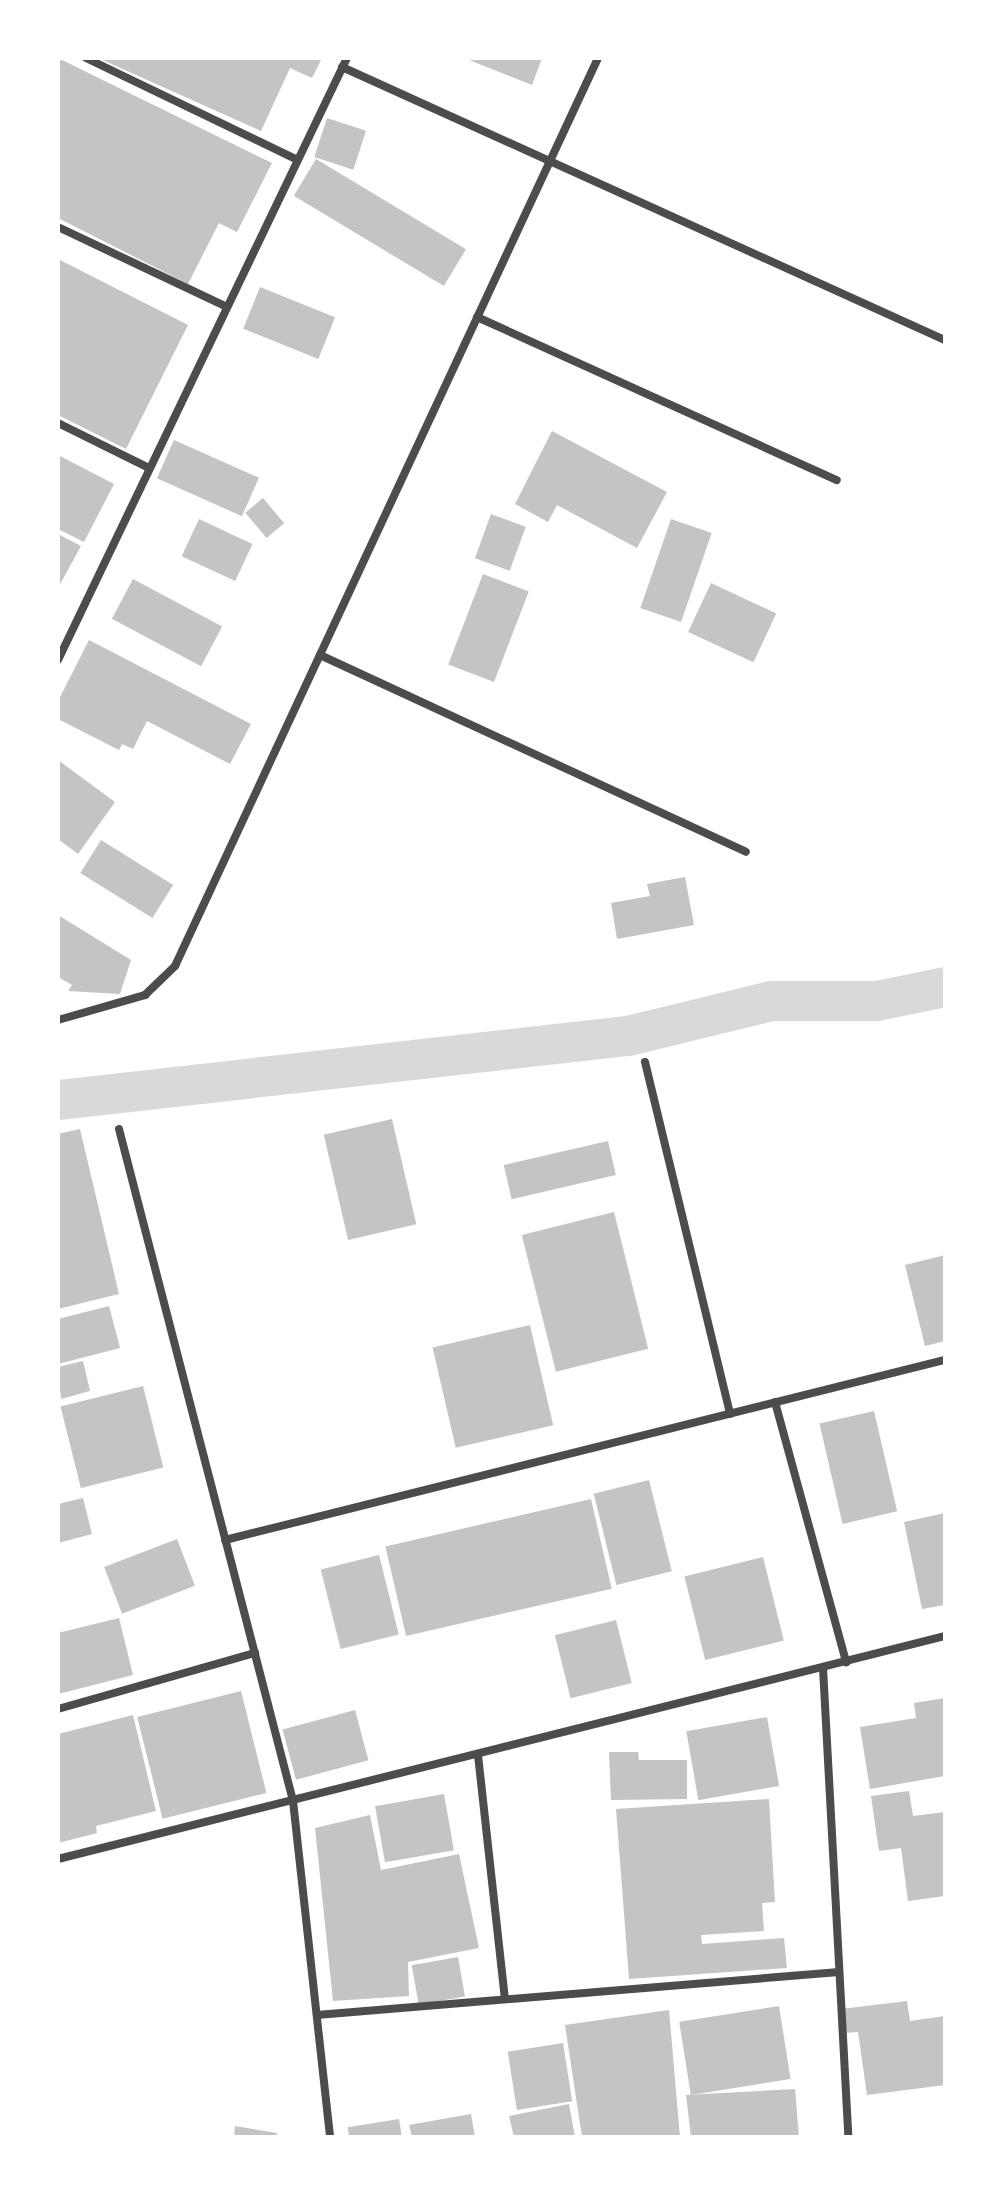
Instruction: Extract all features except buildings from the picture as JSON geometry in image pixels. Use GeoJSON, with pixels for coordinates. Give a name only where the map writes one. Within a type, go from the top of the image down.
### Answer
{"type":"FeatureCollection","features":[{"type":"Feature","properties":{"kind":"street"},"geometry":{"type":"LineString","coordinates":[[86,58],[296,159]]}},
{"type":"Feature","properties":{"kind":"street"},"geometry":{"type":"LineString","coordinates":[[58,1020],[145,995],[175,966],[598,58]]}},
{"type":"Feature","properties":{"kind":"street"},"geometry":{"type":"LineString","coordinates":[[58,660],[147,467],[344,62],[549,162],[945,340]]}},
{"type":"Feature","properties":{"kind":"street"},"geometry":{"type":"LineString","coordinates":[[58,227],[225,306]]}},
{"type":"Feature","properties":{"kind":"street"},"geometry":{"type":"LineString","coordinates":[[477,317],[837,480]]}},
{"type":"Feature","properties":{"kind":"street"},"geometry":{"type":"LineString","coordinates":[[58,423],[147,467]]}},
{"type":"Feature","properties":{"kind":"street"},"geometry":{"type":"LineString","coordinates":[[320,655],[746,852]]}},
{"type":"Feature","properties":{"kind":"street"},"geometry":{"type":"LineString","coordinates":[[645,1062],[730,1414]]}},
{"type":"Feature","properties":{"kind":"street"},"geometry":{"type":"LineString","coordinates":[[119,1129],[293,1801],[330,2137]]}},
{"type":"Feature","properties":{"kind":"street"},"geometry":{"type":"LineString","coordinates":[[225,1540],[945,1360]]}},
{"type":"Feature","properties":{"kind":"street"},"geometry":{"type":"LineString","coordinates":[[775,1402],[846,1662]]}},
{"type":"Feature","properties":{"kind":"street"},"geometry":{"type":"LineString","coordinates":[[58,1859],[945,1636]]}},
{"type":"Feature","properties":{"kind":"street"},"geometry":{"type":"LineString","coordinates":[[58,1709],[255,1653]]}},
{"type":"Feature","properties":{"kind":"street"},"geometry":{"type":"LineString","coordinates":[[823,1668],[848,2137]]}},
{"type":"Feature","properties":{"kind":"street"},"geometry":{"type":"LineString","coordinates":[[478,1755],[505,1999]]}},
{"type":"Feature","properties":{"kind":"street"},"geometry":{"type":"LineString","coordinates":[[317,2015],[839,1972]]}},
{"type":"Feature","properties":{"kind":"waterway"},"geometry":{"type":"LineString","coordinates":[[58,1100],[628,1036],[772,1001],[877,1001],[945,987]]}}]}
